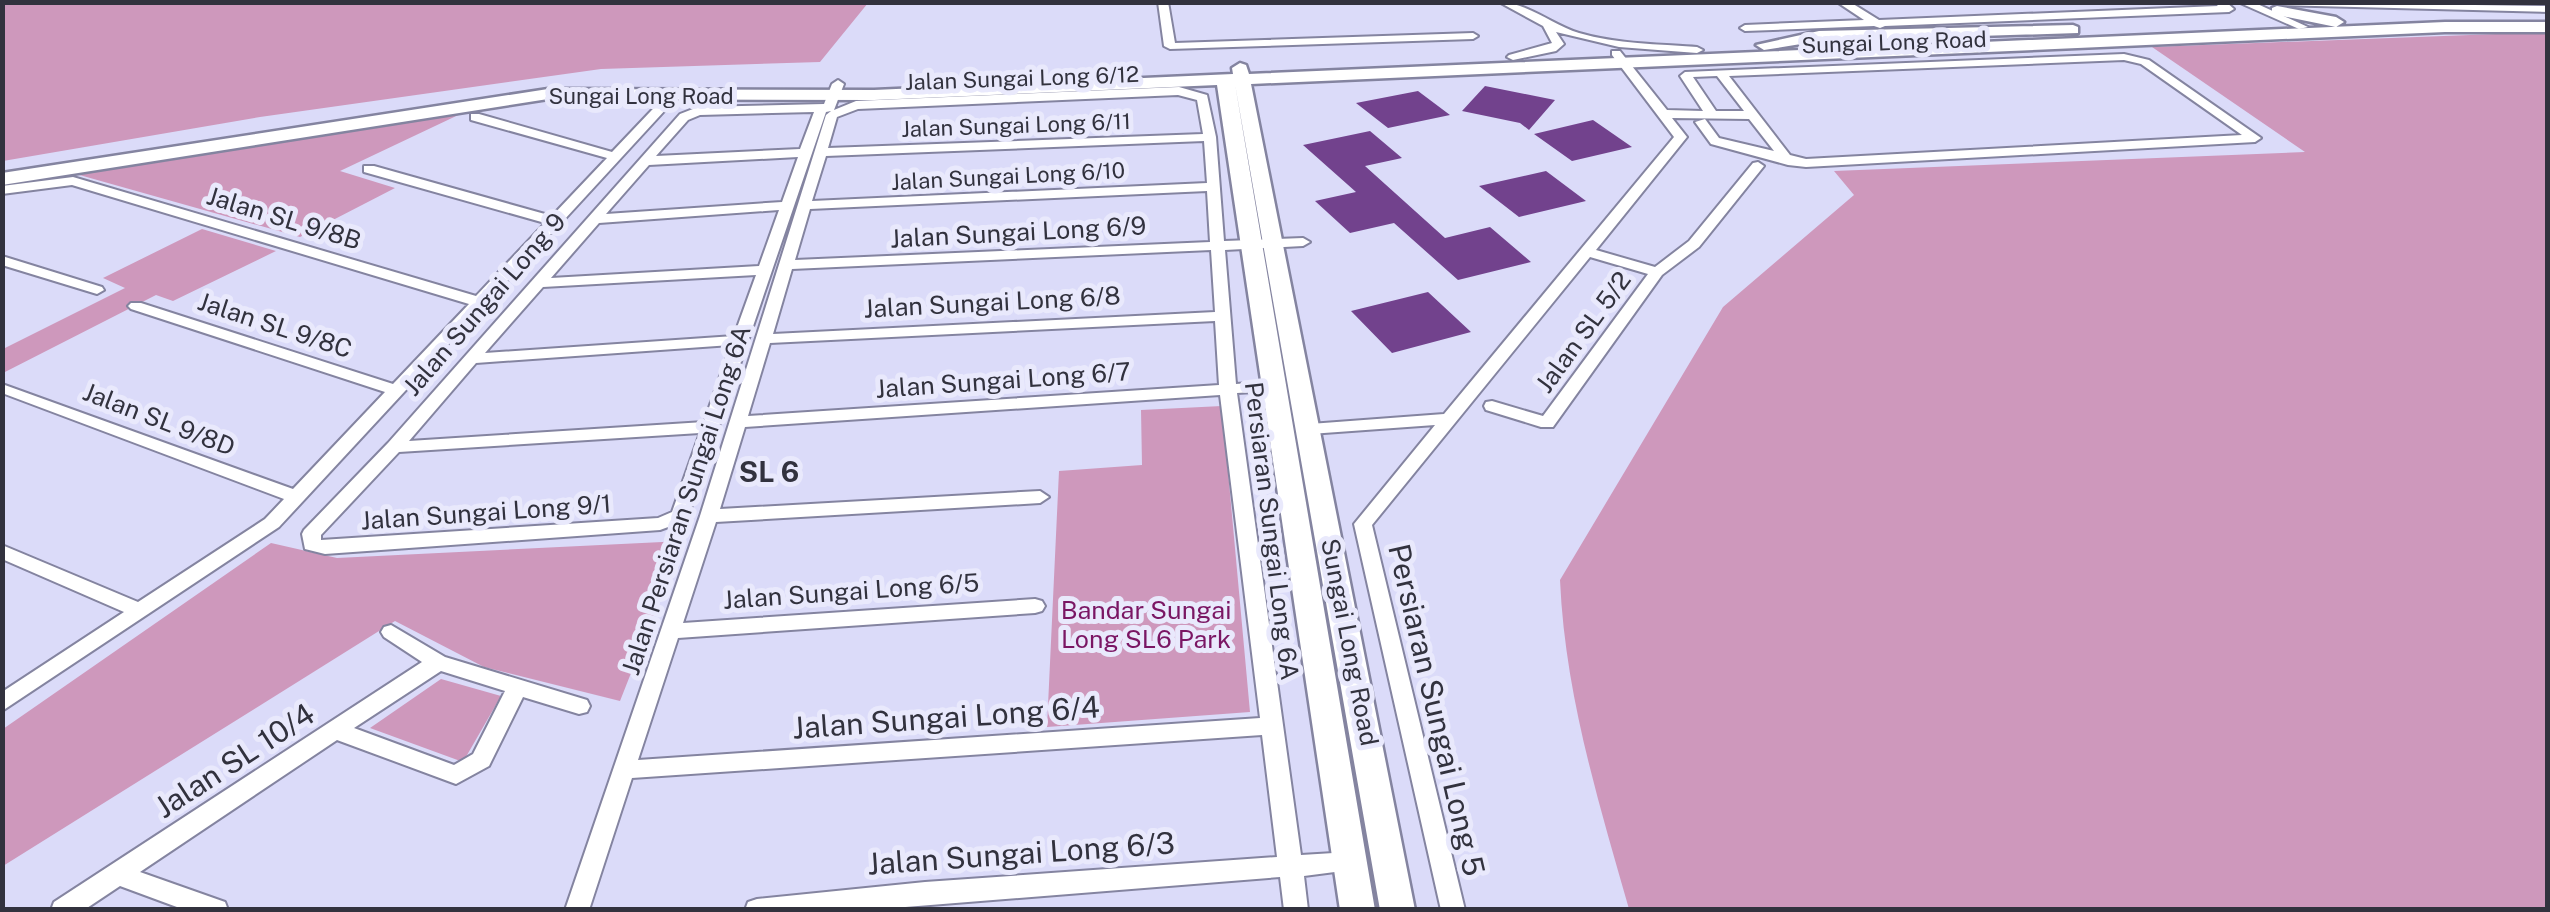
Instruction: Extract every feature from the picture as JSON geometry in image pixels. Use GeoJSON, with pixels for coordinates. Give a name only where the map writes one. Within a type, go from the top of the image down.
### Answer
{"type":"FeatureCollection","features":[{"type":"Feature","properties":{"kind":"street"},"geometry":{"type":"LineString","coordinates":[[1163,2],[1170,46],[1473,36]]}},
{"type":"Feature","properties":{"kind":"street"},"geometry":{"type":"LineString","coordinates":[[1504,2],[1548,27],[1616,46],[1697,50]]}},
{"type":"Feature","properties":{"kind":"street"},"geometry":{"type":"LineString","coordinates":[[1842,2],[1886,29]]}},
{"type":"Feature","properties":{"kind":"street"},"geometry":{"type":"LineString","coordinates":[[2044,2],[2066,18]]}},
{"type":"Feature","properties":{"kind":"street"},"geometry":{"type":"LineString","coordinates":[[2243,2],[2352,24]]}},
{"type":"Feature","properties":{"kind":"street"},"geometry":{"type":"LineString","coordinates":[[1742,48],[1886,29],[2220,7]]}},
{"type":"Feature","properties":{"kind":"street"},"geometry":{"type":"LineString","coordinates":[[2269,7],[2548,9]]}},
{"type":"Feature","properties":{"kind":"street"},"geometry":{"type":"LineString","coordinates":[[2232,29],[2270,22],[2269,7]]}},
{"type":"Feature","properties":{"kind":"street"},"geometry":{"type":"LineString","coordinates":[[2269,7],[2313,30]]}},
{"type":"Feature","properties":{"kind":"street","name":"Sungai Long Road"},"geometry":{"type":"LineString","coordinates":[[667,101],[833,99],[1134,78],[1620,58],[1742,48],[2232,29],[2313,30],[2379,23],[2406,26]]}},
{"type":"Feature","properties":{"kind":"street","name":"Sungai Long Road"},"geometry":{"type":"LineString","coordinates":[[1233,74],[1513,57],[1915,57],[2313,30],[2548,23]]}},
{"type":"Feature","properties":{"kind":"street"},"geometry":{"type":"LineString","coordinates":[[1513,57],[1552,49],[1558,44],[1548,27]]}},
{"type":"Feature","properties":{"kind":"street"},"geometry":{"type":"LineString","coordinates":[[1745,28],[2178,32]]}},
{"type":"Feature","properties":{"kind":"street"},"geometry":{"type":"LineString","coordinates":[[1915,57],[1939,82]]}},
{"type":"Feature","properties":{"kind":"street"},"geometry":{"type":"LineString","coordinates":[[1915,57],[1936,65],[2124,57],[2139,60],[2255,138],[1806,164],[1715,141],[1686,76],[1915,57]]}},
{"type":"Feature","properties":{"kind":"street"},"geometry":{"type":"LineString","coordinates":[[1310,428],[1447,419],[1588,252],[1681,137],[1620,58]]}},
{"type":"Feature","properties":{"kind":"street"},"geometry":{"type":"LineString","coordinates":[[1720,72],[1788,161]]}},
{"type":"Feature","properties":{"kind":"street","name":"Sungai Long Road"},"geometry":{"type":"LineString","coordinates":[[1233,74],[1262,245],[1274,386],[1358,910]]}},
{"type":"Feature","properties":{"kind":"street"},"geometry":{"type":"LineString","coordinates":[[2,703],[244,545],[297,497],[398,391],[667,101],[717,82]]}},
{"type":"Feature","properties":{"kind":"street","name":"Sungai Long Road"},"geometry":{"type":"LineString","coordinates":[[2,180],[509,99],[578,92],[717,82],[833,99]]}},
{"type":"Feature","properties":{"kind":"street","name":"Sungai Long Road"},"geometry":{"type":"LineString","coordinates":[[2,170],[505,90],[582,83],[645,88]]}},
{"type":"Feature","properties":{"kind":"street"},"geometry":{"type":"LineString","coordinates":[[645,88],[667,101]]}},
{"type":"Feature","properties":{"kind":"street","name":"Jalan Sungai Long 6/12"},"geometry":{"type":"LineString","coordinates":[[833,99],[856,105],[1179,91],[1203,98]]}},
{"type":"Feature","properties":{"kind":"street","name":"Persiaran Sungai Long 6A"},"geometry":{"type":"LineString","coordinates":[[1203,98],[1210,137],[1228,390],[1296,910]]}},
{"type":"Feature","properties":{"kind":"street"},"geometry":{"type":"LineString","coordinates":[[394,446],[712,426],[802,153],[833,99]]}},
{"type":"Feature","properties":{"kind":"street","name":"Jalan Persiaran Sungai Long 6A"},"geometry":{"type":"LineString","coordinates":[[576,910],[710,516],[736,422],[823,152],[833,99]]}},
{"type":"Feature","properties":{"kind":"street","name":"Jalan Sungai Long 9"},"geometry":{"type":"LineString","coordinates":[[311,534],[698,103]]}},
{"type":"Feature","properties":{"kind":"street"},"geometry":{"type":"LineString","coordinates":[[1666,118],[1752,115]]}},
{"type":"Feature","properties":{"kind":"street"},"geometry":{"type":"LineString","coordinates":[[474,118],[616,156]]}},
{"type":"Feature","properties":{"kind":"street","name":"Jalan Sungai Long 6/11"},"geometry":{"type":"LineString","coordinates":[[823,152],[1210,137]]}},
{"type":"Feature","properties":{"kind":"street"},"geometry":{"type":"LineString","coordinates":[[643,161],[802,153]]}},
{"type":"Feature","properties":{"kind":"street"},"geometry":{"type":"LineString","coordinates":[[1588,252],[1657,272],[1694,244],[1758,166]]}},
{"type":"Feature","properties":{"kind":"street"},"geometry":{"type":"LineString","coordinates":[[369,168],[558,222]]}},
{"type":"Feature","properties":{"kind":"street","name":"Jalan SL 9/8B"},"geometry":{"type":"LineString","coordinates":[[2,190],[73,181],[480,302]]}},
{"type":"Feature","properties":{"kind":"street","name":"Jalan Sungai Long 6/10"},"geometry":{"type":"LineString","coordinates":[[805,205],[1213,187]]}},
{"type":"Feature","properties":{"kind":"street"},"geometry":{"type":"LineString","coordinates":[[592,219],[784,206]]}},
{"type":"Feature","properties":{"kind":"street","name":"Jalan Sungai Long 6/9"},"geometry":{"type":"LineString","coordinates":[[789,265],[1303,242]]}},
{"type":"Feature","properties":{"kind":"street","name":"Sungai Long Road"},"geometry":{"type":"LineString","coordinates":[[1262,245],[1310,428],[1398,910]]}},
{"type":"Feature","properties":{"kind":"street"},"geometry":{"type":"LineString","coordinates":[[2,260],[97,290]]}},
{"type":"Feature","properties":{"kind":"street"},"geometry":{"type":"LineString","coordinates":[[538,283],[764,270]]}},
{"type":"Feature","properties":{"kind":"street","name":"Jalan SL 5/2"},"geometry":{"type":"LineString","coordinates":[[1492,406],[1547,423],[1657,272]]}},
{"type":"Feature","properties":{"kind":"street","name":"Jalan SL 9/8C"},"geometry":{"type":"LineString","coordinates":[[136,306],[398,391]]}},
{"type":"Feature","properties":{"kind":"street","name":"Jalan Sungai Long 6/8"},"geometry":{"type":"LineString","coordinates":[[764,338],[1223,316]]}},
{"type":"Feature","properties":{"kind":"street"},"geometry":{"type":"LineString","coordinates":[[469,359],[741,340]]}},
{"type":"Feature","properties":{"kind":"street","name":"Jalan Sungai Long 6/7"},"geometry":{"type":"LineString","coordinates":[[736,422],[1274,386]]}},
{"type":"Feature","properties":{"kind":"street","name":"Jalan SL 9/8D"},"geometry":{"type":"LineString","coordinates":[[4,388],[297,497]]}},
{"type":"Feature","properties":{"kind":"street","name":"Persiaran Sungai Long 5"},"geometry":{"type":"LineString","coordinates":[[1447,419],[1363,524],[1453,910]]}},
{"type":"Feature","properties":{"kind":"street","name":"Jalan Sungai Long 9/1"},"geometry":{"type":"LineString","coordinates":[[311,534],[312,544],[325,548],[660,524],[684,509],[712,426]]}},
{"type":"Feature","properties":{"kind":"street"},"geometry":{"type":"LineString","coordinates":[[710,516],[1040,497]]}},
{"type":"Feature","properties":{"kind":"street"},"geometry":{"type":"LineString","coordinates":[[2,551],[140,612]]}},
{"type":"Feature","properties":{"kind":"street","name":"Jalan Sungai Long 6/5"},"geometry":{"type":"LineString","coordinates":[[670,630],[1035,606]]}},
{"type":"Feature","properties":{"kind":"street"},"geometry":{"type":"LineString","coordinates":[[391,632],[438,662],[579,706]]}},
{"type":"Feature","properties":{"kind":"street","name":"Jalan SL 10/4"},"geometry":{"type":"LineString","coordinates":[[63,910],[438,662]]}},
{"type":"Feature","properties":{"kind":"street"},"geometry":{"type":"LineString","coordinates":[[337,731],[456,775],[481,760],[516,689]]}},
{"type":"Feature","properties":{"kind":"street","name":"Jalan Sungai Long 6/4"},"geometry":{"type":"LineString","coordinates":[[624,770],[1271,726]]}},
{"type":"Feature","properties":{"kind":"street","name":"Jalan Sungai Long 6/3"},"geometry":{"type":"LineString","coordinates":[[757,910],[1350,862]]}},
{"type":"Feature","properties":{"kind":"street"},"geometry":{"type":"LineString","coordinates":[[116,874],[216,910]]}},
{"type":"Feature","properties":{"kind":"green space"},"geometry":{"type":"Polygon","coordinates":[[[3,2],[868,3],[820,62],[601,69],[260,117],[3,161],[3,2]]]}},
{"type":"Feature","properties":{"kind":"green space"},"geometry":{"type":"Polygon","coordinates":[[[2547,32],[2547,909],[1629,909],[1576,705],[1560,580],[1723,307],[1854,195],[1834,171],[2305,152],[2152,47],[2547,32]]]}},
{"type":"Feature","properties":{"kind":"green space"},"geometry":{"type":"Polygon","coordinates":[[[471,109],[340,171],[395,188],[300,237],[76,174],[471,109]]]}},
{"type":"Feature","properties":{"kind":"green space"},"geometry":{"type":"Polygon","coordinates":[[[202,229],[276,251],[173,301],[156,295],[3,373],[3,349],[125,288],[103,278],[202,229]]]}},
{"type":"Feature","properties":{"kind":"green space","name":"Bandar Sungai Long SL6 Park"},"geometry":{"type":"Polygon","coordinates":[[[1222,406],[1250,712],[1047,727],[1059,471],[1142,465],[1141,410],[1222,406]]]}},
{"type":"Feature","properties":{"kind":"green space"},"geometry":{"type":"Polygon","coordinates":[[[683,541],[620,701],[484,667],[395,621],[3,866],[3,729],[271,543],[337,558],[683,541]]]}},
{"type":"Feature","properties":{"kind":"green space"},"geometry":{"type":"Polygon","coordinates":[[[441,679],[501,696],[463,762],[370,728],[441,679]]]}},
{"type":"Feature","properties":{"kind":"building"},"geometry":{"type":"Polygon","coordinates":[[[1485,86],[1555,100],[1529,130],[1520,123],[1462,111],[1485,86]]]}},
{"type":"Feature","properties":{"kind":"building"},"geometry":{"type":"Polygon","coordinates":[[[1418,91],[1450,115],[1388,128],[1356,103],[1418,91]]]}},
{"type":"Feature","properties":{"kind":"building"},"geometry":{"type":"Polygon","coordinates":[[[1593,120],[1632,147],[1572,161],[1534,134],[1593,120]]]}},
{"type":"Feature","properties":{"kind":"building"},"geometry":{"type":"Polygon","coordinates":[[[1370,131],[1402,158],[1365,166],[1445,238],[1490,227],[1531,262],[1458,280],[1394,223],[1350,233],[1315,201],[1356,192],[1303,145],[1370,131]]]}},
{"type":"Feature","properties":{"kind":"building"},"geometry":{"type":"Polygon","coordinates":[[[1546,171],[1586,201],[1519,217],[1479,186],[1546,171]]]}},
{"type":"Feature","properties":{"kind":"building"},"geometry":{"type":"Polygon","coordinates":[[[1428,292],[1471,332],[1392,353],[1351,311],[1428,292]]]}},
{"type":"Feature","properties":{"kind":"district","name":"SL 6"},"geometry":{"type":"Point","coordinates":[769,472]}}]}
